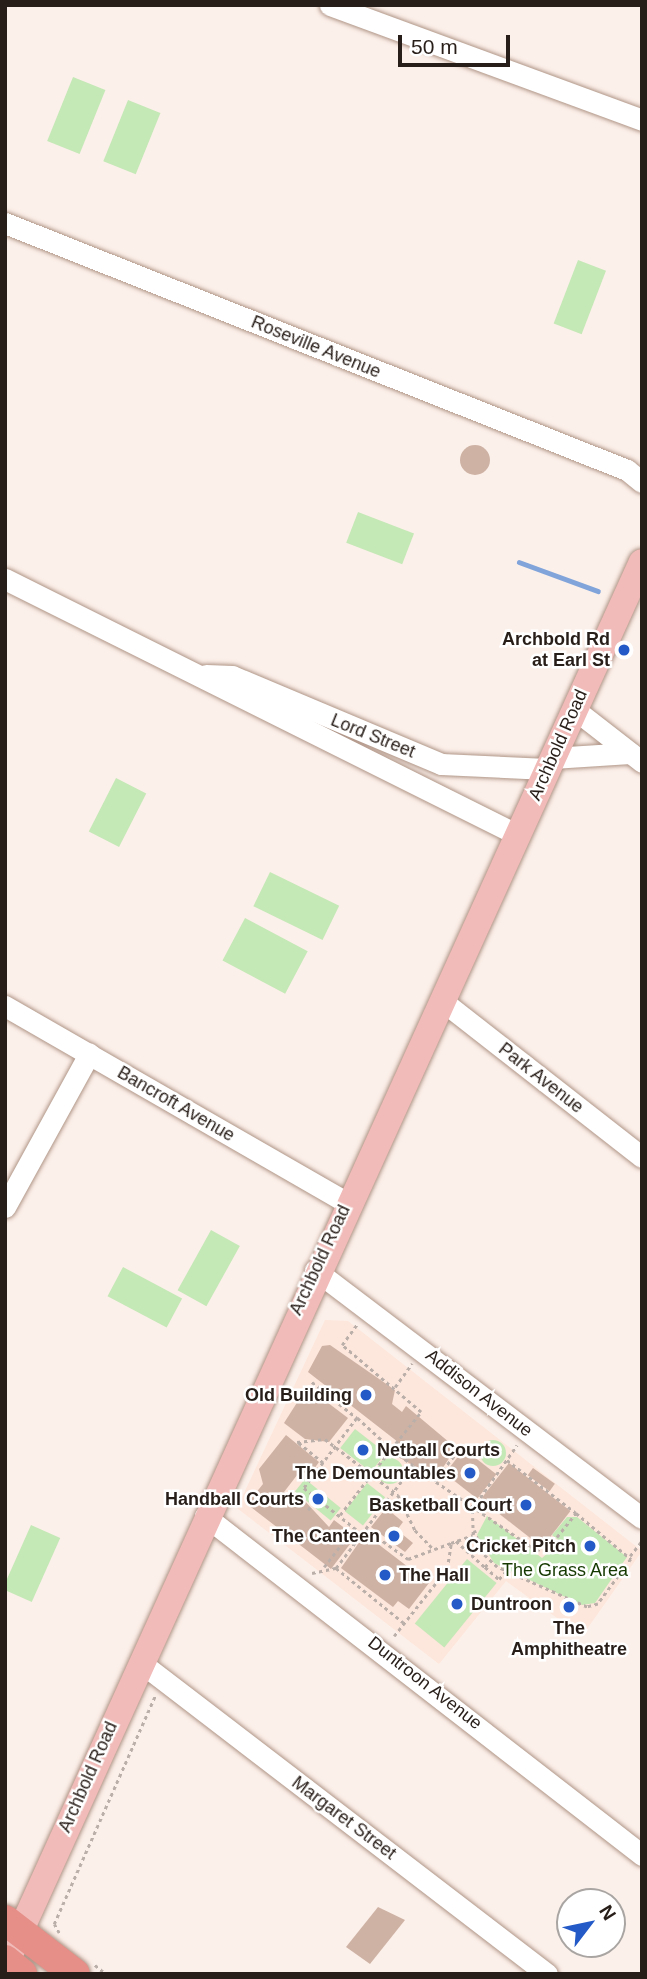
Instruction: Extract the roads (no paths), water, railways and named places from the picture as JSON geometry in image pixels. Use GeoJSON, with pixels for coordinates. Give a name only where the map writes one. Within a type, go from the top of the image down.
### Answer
{"type":"FeatureCollection","features":[{"type":"Feature","properties":{"kind":"highway"},"geometry":{"type":"LineString","coordinates":[[13,1925],[75,1974]]}},
{"type":"Feature","properties":{"kind":"main road","name":"Archbold Road"},"geometry":{"type":"LineString","coordinates":[[11,1965],[13,1925],[140,1662],[315,1270],[642,562]]}},
{"type":"Feature","properties":{"kind":"street"},"geometry":{"type":"LineString","coordinates":[[330,5],[387,15],[642,120]]}},
{"type":"Feature","properties":{"kind":"street","name":"Roseville Avenue"},"geometry":{"type":"LineString","coordinates":[[5,223],[637,474]]}},
{"type":"Feature","properties":{"kind":"street","name":"Lord Street"},"geometry":{"type":"LineString","coordinates":[[5,579],[206,675],[517,835]]}},
{"type":"Feature","properties":{"kind":"street","name":"Lord Street"},"geometry":{"type":"LineString","coordinates":[[206,675],[232,676],[441,764],[550,763],[636,757]]}},
{"type":"Feature","properties":{"kind":"street"},"geometry":{"type":"LineString","coordinates":[[574,709],[636,757]]}},
{"type":"Feature","properties":{"kind":"street","name":"Park Avenue"},"geometry":{"type":"LineString","coordinates":[[441,1000],[642,1157]]}},
{"type":"Feature","properties":{"kind":"street","name":"Bancroft Avenue"},"geometry":{"type":"LineString","coordinates":[[5,1006],[347,1203]]}},
{"type":"Feature","properties":{"kind":"street"},"geometry":{"type":"LineString","coordinates":[[5,1207],[89,1054]]}},
{"type":"Feature","properties":{"kind":"street","name":"Addison Avenue"},"geometry":{"type":"LineString","coordinates":[[315,1270],[642,1518]]}},
{"type":"Feature","properties":{"kind":"street","name":"Duntroon Avenue"},"geometry":{"type":"LineString","coordinates":[[205,1516],[642,1855]]}},
{"type":"Feature","properties":{"kind":"street","name":"Margaret Street"},"geometry":{"type":"LineString","coordinates":[[140,1662],[547,1974]]}},
{"type":"Feature","properties":{"kind":"waterway"},"geometry":{"type":"LineString","coordinates":[[519,562],[598,591]]}},
{"type":"Feature","properties":{"kind":"place","name":"Archbold Rd at Earl St"},"geometry":{"type":"Point","coordinates":[624,650]}},
{"type":"Feature","properties":{"kind":"place","name":"Old Building"},"geometry":{"type":"Point","coordinates":[366,1395]}},
{"type":"Feature","properties":{"kind":"place","name":"Netball Courts"},"geometry":{"type":"Point","coordinates":[363,1450]}},
{"type":"Feature","properties":{"kind":"place","name":"The Demountables"},"geometry":{"type":"Point","coordinates":[470,1473]}},
{"type":"Feature","properties":{"kind":"place","name":"Handball Courts"},"geometry":{"type":"Point","coordinates":[318,1499]}},
{"type":"Feature","properties":{"kind":"place","name":"Basketball Court"},"geometry":{"type":"Point","coordinates":[526,1505]}},
{"type":"Feature","properties":{"kind":"place","name":"The Canteen"},"geometry":{"type":"Point","coordinates":[394,1536]}},
{"type":"Feature","properties":{"kind":"place","name":"Cricket Pitch"},"geometry":{"type":"Point","coordinates":[590,1546]}},
{"type":"Feature","properties":{"kind":"place","name":"The Hall"},"geometry":{"type":"Point","coordinates":[385,1575]}},
{"type":"Feature","properties":{"kind":"place","name":"Duntroon"},"geometry":{"type":"Point","coordinates":[457,1604]}},
{"type":"Feature","properties":{"kind":"place","name":"The Amphitheatre"},"geometry":{"type":"Point","coordinates":[569,1607]}},
{"type":"Feature","properties":{"kind":"park label","name":"The Grass Area"},"geometry":{"type":"Point","coordinates":[565,1570]}}]}
